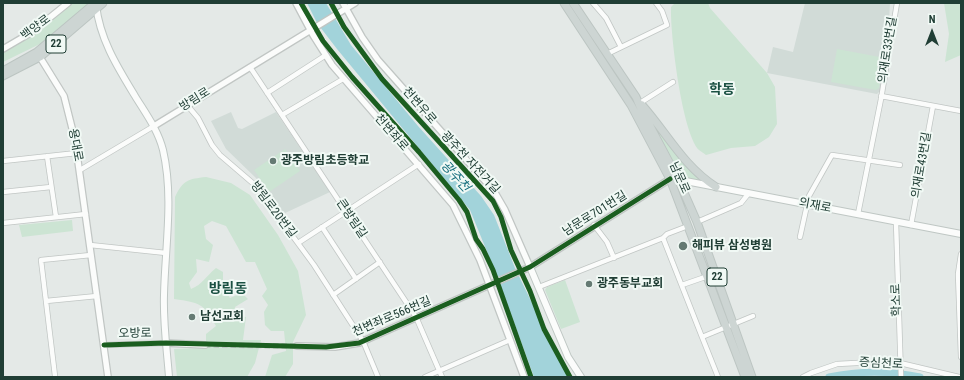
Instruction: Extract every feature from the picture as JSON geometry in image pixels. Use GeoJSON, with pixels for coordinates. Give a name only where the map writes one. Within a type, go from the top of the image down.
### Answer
{"type":"FeatureCollection","features":[{"type":"Feature","properties":{"kind":"main road","name":"22"},"geometry":{"type":"LineString","coordinates":[[3,76],[39,54],[96,5],[103,3]]}},
{"type":"Feature","properties":{"kind":"main road","name":"남문로"},"geometry":{"type":"LineString","coordinates":[[564,3],[595,48],[640,121],[670,178],[708,276],[752,377]]}},
{"type":"Feature","properties":{"kind":"main road","name":"남문로"},"geometry":{"type":"LineString","coordinates":[[573,3],[638,100],[698,222],[731,327],[744,377]]}},
{"type":"Feature","properties":{"kind":"main road","name":"오방로"},"geometry":{"type":"LineString","coordinates":[[96,5],[104,38],[112,56],[154,126],[163,150],[167,175],[164,306],[169,377]]}},
{"type":"Feature","properties":{"kind":"main road"},"geometry":{"type":"LineString","coordinates":[[595,48],[598,47],[601,51],[607,53]]}},
{"type":"Feature","properties":{"kind":"main road","name":"22"},"geometry":{"type":"LineString","coordinates":[[3,71],[39,54]]}},
{"type":"Feature","properties":{"kind":"main road"},"geometry":{"type":"LineString","coordinates":[[638,100],[686,163],[700,177],[716,187]]}},
{"type":"Feature","properties":{"kind":"main road","name":"의재로"},"geometry":{"type":"LineString","coordinates":[[670,178],[961,234]]}},
{"type":"Feature","properties":{"kind":"main road","name":"천변우로"},"geometry":{"type":"LineString","coordinates":[[530,267],[568,357],[582,377]]}},
{"type":"Feature","properties":{"kind":"street","name":"백양로"},"geometry":{"type":"LineString","coordinates":[[3,49],[32,32],[68,3]]}},
{"type":"Feature","properties":{"kind":"street","name":"천변좌로"},"geometry":{"type":"LineString","coordinates":[[296,3],[326,56],[343,79],[419,164],[453,205],[459,215],[490,285],[524,377]]}},
{"type":"Feature","properties":{"kind":"street","name":"방림로"},"geometry":{"type":"LineString","coordinates":[[80,170],[310,30],[345,6],[355,3]]}},
{"type":"Feature","properties":{"kind":"street"},"geometry":{"type":"LineString","coordinates":[[593,3],[606,18],[621,48]]}},
{"type":"Feature","properties":{"kind":"street"},"geometry":{"type":"LineString","coordinates":[[607,53],[621,48],[667,25],[662,11],[656,3]]}},
{"type":"Feature","properties":{"kind":"street","name":"의재로33번길"},"geometry":{"type":"LineString","coordinates":[[858,214],[897,3]]}},
{"type":"Feature","properties":{"kind":"street","name":"천변우로"},"geometry":{"type":"LineString","coordinates":[[345,6],[362,37],[378,60],[498,197],[530,267]]}},
{"type":"Feature","properties":{"kind":"street","name":"용대로"},"geometry":{"type":"LineString","coordinates":[[39,54],[65,100],[77,153],[108,377]]}},
{"type":"Feature","properties":{"kind":"street"},"geometry":{"type":"LineString","coordinates":[[267,93],[326,56]]}},
{"type":"Feature","properties":{"kind":"street","name":"큰방림길"},"geometry":{"type":"LineString","coordinates":[[250,67],[416,317],[442,377]]}},
{"type":"Feature","properties":{"kind":"street"},"geometry":{"type":"LineString","coordinates":[[282,115],[343,79]]}},
{"type":"Feature","properties":{"kind":"street"},"geometry":{"type":"LineString","coordinates":[[638,100],[673,82]]}},
{"type":"Feature","properties":{"kind":"street","name":"의재로33번길"},"geometry":{"type":"LineString","coordinates":[[881,96],[961,111]]}},
{"type":"Feature","properties":{"kind":"street","name":"방림로20번길"},"geometry":{"type":"LineString","coordinates":[[188,105],[198,118],[212,144],[220,155],[255,184],[298,243],[334,295],[363,341],[378,377]]}},
{"type":"Feature","properties":{"kind":"street","name":"의재로43번길"},"geometry":{"type":"LineString","coordinates":[[911,225],[933,106]]}},
{"type":"Feature","properties":{"kind":"street"},"geometry":{"type":"LineString","coordinates":[[3,161],[77,153]]}},
{"type":"Feature","properties":{"kind":"street"},"geometry":{"type":"LineString","coordinates":[[800,237],[809,196],[832,155],[900,165]]}},
{"type":"Feature","properties":{"kind":"street"},"geometry":{"type":"LineString","coordinates":[[47,156],[56,217]]}},
{"type":"Feature","properties":{"kind":"street"},"geometry":{"type":"LineString","coordinates":[[298,243],[346,210],[353,208],[419,164]]}},
{"type":"Feature","properties":{"kind":"street","name":"남문로701번길"},"geometry":{"type":"LineString","coordinates":[[490,285],[530,267],[670,178]]}},
{"type":"Feature","properties":{"kind":"street"},"geometry":{"type":"LineString","coordinates":[[3,192],[51,187]]}},
{"type":"Feature","properties":{"kind":"street"},"geometry":{"type":"LineString","coordinates":[[698,222],[741,203],[749,193]]}},
{"type":"Feature","properties":{"kind":"street"},"geometry":{"type":"LineString","coordinates":[[3,223],[86,214]]}},
{"type":"Feature","properties":{"kind":"street","name":"학소로"},"geometry":{"type":"LineString","coordinates":[[896,222],[901,377]]}},
{"type":"Feature","properties":{"kind":"street"},"geometry":{"type":"LineString","coordinates":[[594,225],[607,242],[614,258]]}},
{"type":"Feature","properties":{"kind":"street"},"geometry":{"type":"LineString","coordinates":[[539,287],[663,238],[667,234],[688,226]]}},
{"type":"Feature","properties":{"kind":"street"},"geometry":{"type":"LineString","coordinates":[[322,227],[356,279]]}},
{"type":"Feature","properties":{"kind":"street"},"geometry":{"type":"LineString","coordinates":[[663,238],[718,377]]}},
{"type":"Feature","properties":{"kind":"street"},"geometry":{"type":"LineString","coordinates":[[90,245],[166,253]]}},
{"type":"Feature","properties":{"kind":"street"},"geometry":{"type":"LineString","coordinates":[[961,254],[958,274],[961,357]]}},
{"type":"Feature","properties":{"kind":"street"},"geometry":{"type":"LineString","coordinates":[[55,376],[41,260],[91,255]]}},
{"type":"Feature","properties":{"kind":"street"},"geometry":{"type":"LineString","coordinates":[[334,295],[380,262]]}},
{"type":"Feature","properties":{"kind":"street"},"geometry":{"type":"LineString","coordinates":[[682,286],[708,276]]}},
{"type":"Feature","properties":{"kind":"street","name":"천변좌로566번길"},"geometry":{"type":"LineString","coordinates":[[297,346],[347,346],[363,341],[490,285]]}},
{"type":"Feature","properties":{"kind":"street"},"geometry":{"type":"LineString","coordinates":[[46,301],[97,296]]}},
{"type":"Feature","properties":{"kind":"street"},"geometry":{"type":"LineString","coordinates":[[702,337],[731,327],[753,316]]}},
{"type":"Feature","properties":{"kind":"street"},"geometry":{"type":"LineString","coordinates":[[425,377],[510,340]]}},
{"type":"Feature","properties":{"kind":"street"},"geometry":{"type":"LineString","coordinates":[[166,343],[205,345]]}},
{"type":"Feature","properties":{"kind":"street","name":"오방로"},"geometry":{"type":"LineString","coordinates":[[104,345],[166,343]]}},
{"type":"Feature","properties":{"kind":"street","name":"증심천로"},"geometry":{"type":"LineString","coordinates":[[804,377],[819,370],[846,363],[900,362],[959,377]]}},
{"type":"Feature","properties":{"kind":"shaded area"},"geometry":{"type":"Polygon","coordinates":[[[805,3],[890,3],[888,39],[880,91],[877,94],[767,73],[773,47],[793,52],[805,3]]]}},
{"type":"Feature","properties":{"kind":"shaded area","name":"광주방림초등학교"},"geometry":{"type":"Polygon","coordinates":[[[231,112],[238,128],[242,129],[276,112],[330,192],[283,214],[280,213],[256,178],[226,149],[211,121],[231,112]]]}},
{"type":"Feature","properties":{"kind":"green space"},"geometry":{"type":"Polygon","coordinates":[[[71,3],[90,3],[44,42],[3,62],[3,52],[34,34],[71,3]]]}},
{"type":"Feature","properties":{"kind":"green space"},"geometry":{"type":"Polygon","coordinates":[[[675,3],[708,3],[710,8],[767,73],[775,87],[777,124],[769,137],[755,146],[731,148],[706,155],[699,150],[693,140],[687,124],[678,82],[671,20],[671,7],[675,3]]]}},
{"type":"Feature","properties":{"kind":"green space"},"geometry":{"type":"Polygon","coordinates":[[[944,3],[961,3],[961,55],[945,62],[949,34],[944,3]]]}},
{"type":"Feature","properties":{"kind":"green space"},"geometry":{"type":"Polygon","coordinates":[[[837,49],[885,58],[879,88],[876,90],[831,82],[837,49]]]}},
{"type":"Feature","properties":{"kind":"green space"},"geometry":{"type":"Polygon","coordinates":[[[657,130],[708,185],[682,178],[678,175],[657,130]]]}},
{"type":"Feature","properties":{"kind":"green space"},"geometry":{"type":"Polygon","coordinates":[[[285,149],[300,171],[269,192],[254,170],[285,149]]]}},
{"type":"Feature","properties":{"kind":"green space"},"geometry":{"type":"Polygon","coordinates":[[[206,177],[231,183],[250,195],[278,235],[298,271],[306,315],[293,342],[293,364],[285,377],[265,377],[272,355],[286,351],[284,331],[271,331],[265,325],[264,312],[268,305],[262,296],[267,289],[255,262],[246,262],[226,226],[212,221],[204,226],[206,239],[213,245],[209,262],[196,259],[197,272],[189,283],[191,289],[201,283],[216,268],[223,272],[223,286],[230,298],[242,293],[248,299],[235,307],[237,316],[246,317],[243,340],[261,340],[255,363],[247,377],[177,377],[174,349],[206,348],[206,334],[216,326],[208,313],[200,305],[174,299],[175,197],[187,181],[206,177]]]}},
{"type":"Feature","properties":{"kind":"green space"},"geometry":{"type":"Polygon","coordinates":[[[72,220],[73,231],[22,237],[19,225],[72,220]]]}},
{"type":"Feature","properties":{"kind":"green space"},"geometry":{"type":"Polygon","coordinates":[[[565,280],[580,322],[561,329],[545,290],[547,287],[565,280]]]}},
{"type":"Feature","properties":{"kind":"water","name":"광주천"},"geometry":{"type":"Polygon","coordinates":[[[307,3],[326,3],[351,45],[418,126],[481,196],[494,215],[515,268],[568,377],[534,377],[497,276],[470,210],[337,49],[317,23],[307,3]]]}},
{"type":"Feature","properties":{"kind":"waterway"},"geometry":{"type":"LineString","coordinates":[[829,377],[874,372],[920,377]]}},
{"type":"Feature","properties":{"kind":"tunnel"},"geometry":{"type":"LineString","coordinates":[[205,345],[297,346]]}},
{"type":"Feature","properties":{"kind":"cycle path"},"geometry":{"type":"LineString","coordinates":[[301,3],[323,41],[352,77],[419,152],[459,200],[467,212],[476,239],[483,249],[493,270],[531,377]]}},
{"type":"Feature","properties":{"kind":"cycle path","name":"광주천 자전거길"},"geometry":{"type":"LineString","coordinates":[[331,3],[344,27],[382,79],[493,201],[501,217],[511,250],[530,291],[544,329],[570,377]]}},
{"type":"Feature","properties":{"kind":"cycle path"},"geometry":{"type":"LineString","coordinates":[[104,345],[166,343],[326,347],[359,343],[530,267],[670,179]]}},
{"type":"Feature","properties":{"kind":"place","name":"광주방림초등학교"},"geometry":{"type":"Point","coordinates":[273,161]}},
{"type":"Feature","properties":{"kind":"place","name":"해피뷰 삼성병원"},"geometry":{"type":"Point","coordinates":[683,246]}},
{"type":"Feature","properties":{"kind":"place","name":"광주동부교회"},"geometry":{"type":"Point","coordinates":[589,284]}},
{"type":"Feature","properties":{"kind":"place","name":"남선교회"},"geometry":{"type":"Point","coordinates":[192,317]}},
{"type":"Feature","properties":{"kind":"district","name":"학동"},"geometry":{"type":"Point","coordinates":[722,90]}},
{"type":"Feature","properties":{"kind":"district","name":"방림동"},"geometry":{"type":"Point","coordinates":[228,289]}}]}
